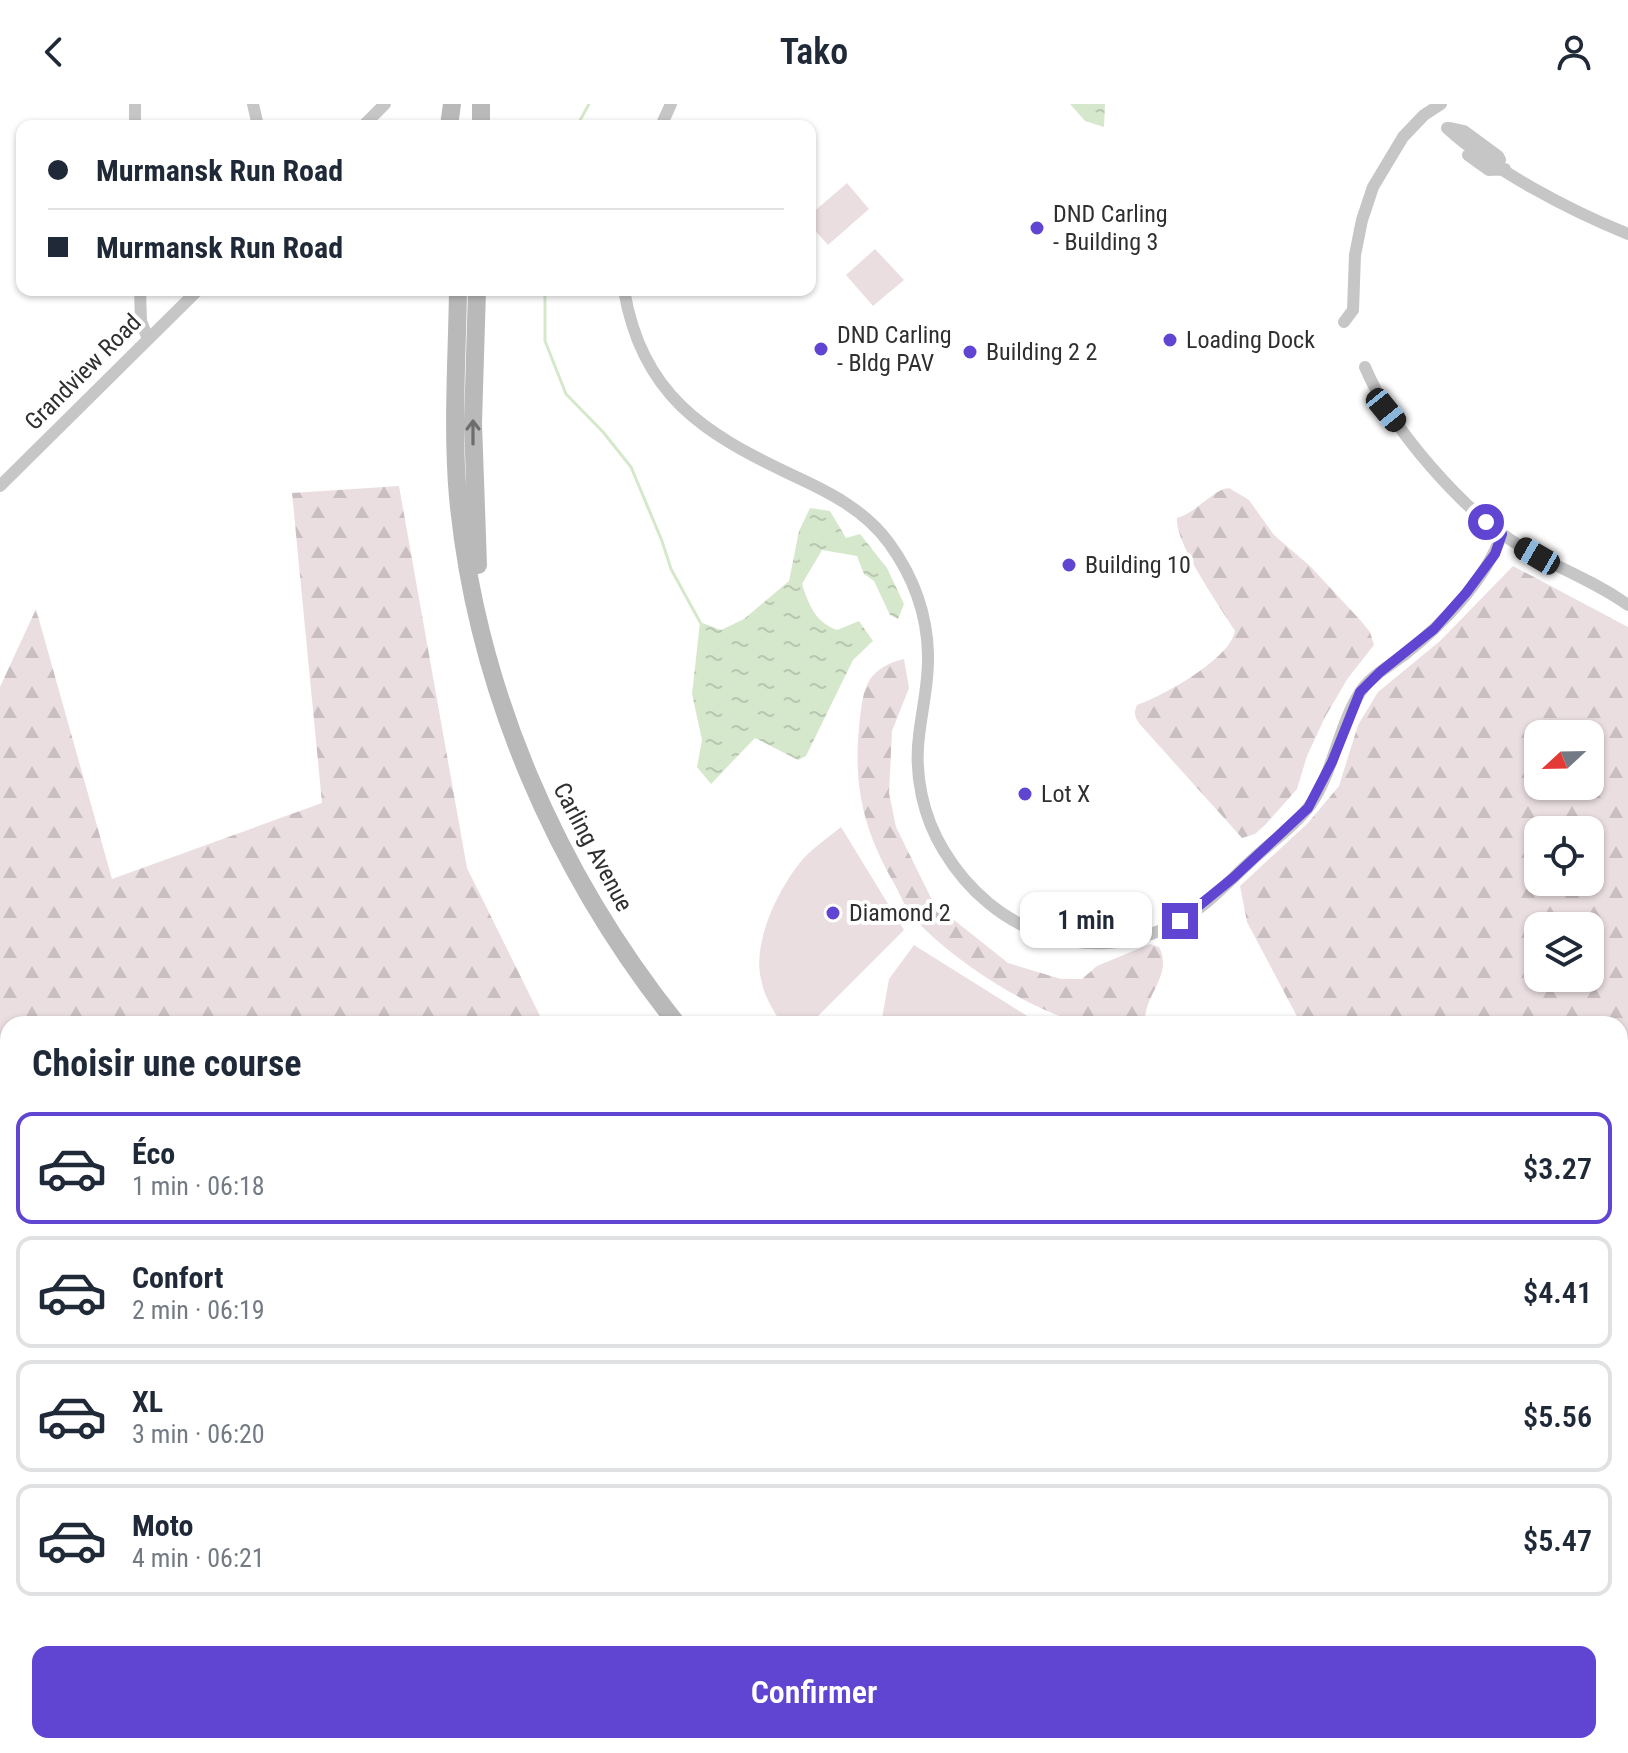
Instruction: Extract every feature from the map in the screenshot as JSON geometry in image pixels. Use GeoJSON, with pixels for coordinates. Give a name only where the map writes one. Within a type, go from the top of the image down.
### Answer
{"type":"FeatureCollection","features":[{"type":"Feature","properties":{"kind":"main road","name":"Carling Avenue"},"geometry":{"type":"LineString","coordinates":[[458,296],[458,494],[468,569],[482,634],[529,776],[572,869],[646,985],[671,1016]]}},
{"type":"Feature","properties":{"kind":"main road","name":"Carling Avenue"},"geometry":{"type":"LineString","coordinates":[[477,296],[473,423],[476,536],[483,611],[495,678]]}},
{"type":"Feature","properties":{"kind":"street"},"geometry":{"type":"LineString","coordinates":[[369,120],[385,104]]}},
{"type":"Feature","properties":{"kind":"street"},"geometry":{"type":"LineString","coordinates":[[1344,322],[1353,310],[1355,255],[1373,187],[1403,137],[1435,105],[1453,144],[1489,170],[1505,169],[1543,194],[1628,234]]}},
{"type":"Feature","properties":{"kind":"street"},"geometry":{"type":"LineString","coordinates":[[140,296],[141,321],[148,339]]}},
{"type":"Feature","properties":{"kind":"street","name":"Grandview Road"},"geometry":{"type":"LineString","coordinates":[[0,486],[192,296]]}},
{"type":"Feature","properties":{"kind":"street"},"geometry":{"type":"LineString","coordinates":[[625,296],[631,323],[644,354],[664,386],[688,413],[717,436],[867,516],[889,543],[911,577],[923,611],[928,653],[917,762],[922,798],[930,822],[944,852],[967,883],[1012,920],[1043,935],[1093,944],[1138,939],[1180,921],[1225,885],[1308,808],[1332,762],[1360,692],[1434,629],[1495,554],[1502,534]]}},
{"type":"Feature","properties":{"kind":"street"},"geometry":{"type":"LineString","coordinates":[[1365,367],[1386,410],[1470,510],[1502,534],[1628,605]]}},
{"type":"Feature","properties":{"kind":"green space"},"geometry":{"type":"Polygon","coordinates":[[[847,183],[869,209],[828,245],[816,232],[816,210],[847,183]]]}},
{"type":"Feature","properties":{"kind":"green space"},"geometry":{"type":"Polygon","coordinates":[[[875,249],[904,280],[873,306],[846,275],[875,249]]]}},
{"type":"Feature","properties":{"kind":"green space"},"geometry":{"type":"Polygon","coordinates":[[[399,486],[467,868],[540,1016],[0,1016],[0,687],[36,609],[112,879],[322,803],[292,493],[399,486]]]}},
{"type":"Feature","properties":{"kind":"green space"},"geometry":{"type":"Polygon","coordinates":[[[1229,488],[1249,500],[1274,535],[1310,566],[1361,621],[1370,632],[1374,645],[1348,678],[1325,717],[1307,756],[1297,789],[1255,834],[1242,838],[1142,727],[1135,712],[1137,705],[1163,694],[1209,664],[1230,642],[1235,631],[1191,559],[1178,529],[1177,518],[1217,492],[1229,488]]]}},
{"type":"Feature","properties":{"kind":"green space"},"geometry":{"type":"Polygon","coordinates":[[[1513,566],[1628,627],[1628,1016],[1297,1016],[1247,922],[1240,886],[1308,823],[1339,786],[1358,725],[1378,692],[1440,641],[1513,566]]]}},
{"type":"Feature","properties":{"kind":"green space"},"geometry":{"type":"Polygon","coordinates":[[[904,659],[909,688],[892,731],[889,793],[896,827],[934,904],[1008,963],[1061,979],[1082,979],[1097,966],[1150,944],[1159,947],[1162,969],[1145,1016],[1062,1016],[1043,1009],[970,966],[913,917],[869,829],[858,771],[864,693],[873,676],[890,663],[904,659]]]}},
{"type":"Feature","properties":{"kind":"green space","name":"Diamond 2"},"geometry":{"type":"Polygon","coordinates":[[[841,827],[904,930],[818,1016],[777,1016],[761,979],[760,949],[770,916],[785,884],[807,855],[841,827]]]}},
{"type":"Feature","properties":{"kind":"green space"},"geometry":{"type":"Polygon","coordinates":[[[914,945],[1027,1016],[882,1016],[889,979],[914,945]]]}},
{"type":"Feature","properties":{"kind":"water"},"geometry":{"type":"Polygon","coordinates":[[[1070,104],[1105,104],[1104,127],[1085,121],[1070,104]]]}},
{"type":"Feature","properties":{"kind":"water"},"geometry":{"type":"Polygon","coordinates":[[[810,508],[830,511],[846,538],[860,534],[887,568],[904,604],[898,619],[890,615],[874,581],[864,574],[857,556],[822,550],[802,584],[810,606],[823,622],[837,630],[859,621],[873,641],[853,660],[806,756],[798,760],[755,738],[711,784],[697,767],[702,740],[692,694],[700,622],[721,630],[744,619],[789,581],[799,531],[810,508]]]}},
{"type":"Feature","properties":{"kind":"waterway"},"geometry":{"type":"LineString","coordinates":[[580,120],[589,104]]}},
{"type":"Feature","properties":{"kind":"waterway"},"geometry":{"type":"LineString","coordinates":[[545,296],[545,341],[566,394],[631,467],[671,569],[700,622]]}},
{"type":"Feature","properties":{"kind":"place","name":"DND Carling - Building 3"},"geometry":{"type":"Point","coordinates":[1037,228]}},
{"type":"Feature","properties":{"kind":"place","name":"Loading Dock"},"geometry":{"type":"Point","coordinates":[1170,340]}},
{"type":"Feature","properties":{"kind":"place","name":"DND Carling - Bldg PAV"},"geometry":{"type":"Point","coordinates":[821,349]}},
{"type":"Feature","properties":{"kind":"place","name":"Building 2 2"},"geometry":{"type":"Point","coordinates":[970,352]}},
{"type":"Feature","properties":{"kind":"place","name":"Building 10"},"geometry":{"type":"Point","coordinates":[1069,565]}},
{"type":"Feature","properties":{"kind":"place","name":"Lot X"},"geometry":{"type":"Point","coordinates":[1025,794]}},
{"type":"Feature","properties":{"kind":"place","name":"Diamond 2"},"geometry":{"type":"Point","coordinates":[833,913]}},
{"type":"Feature","properties":{"kind":"route"},"geometry":{"type":"LineString","coordinates":[[1180,921],[1233,878],[1308,808],[1332,762],[1360,692],[1434,629],[1495,554],[1502,534],[1486,522]]}}]}
